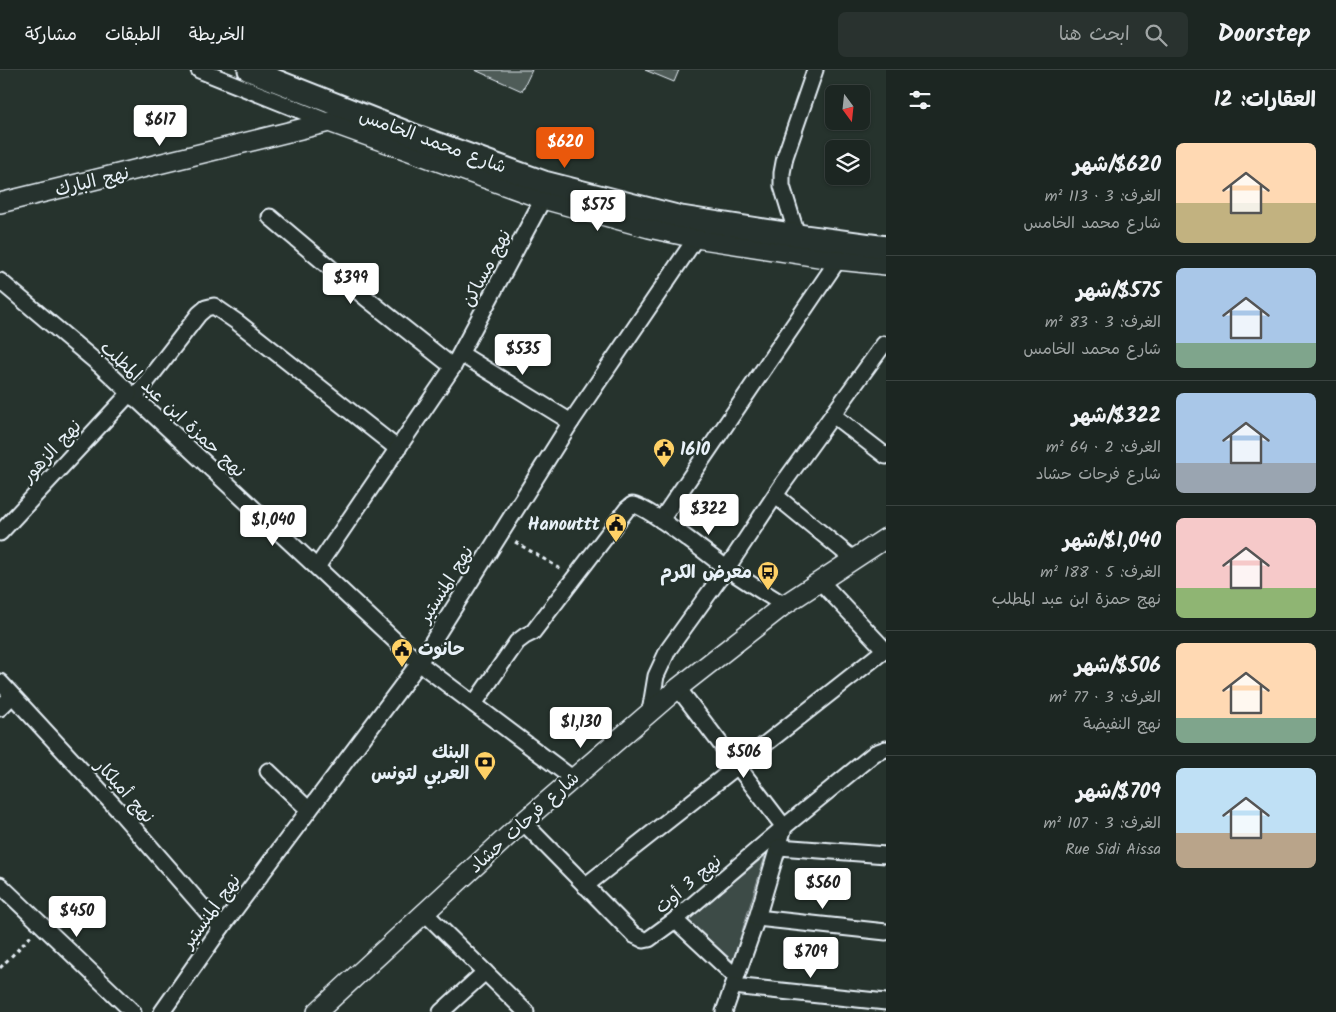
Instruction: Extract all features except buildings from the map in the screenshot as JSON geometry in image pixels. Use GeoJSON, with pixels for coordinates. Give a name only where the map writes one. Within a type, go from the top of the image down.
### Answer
{"type":"FeatureCollection","features":[{"type":"Feature","properties":{"kind":"main road","name":"شارع محمد الخامس"},"geometry":{"type":"LineString","coordinates":[[249,70],[411,134],[544,182],[681,217],[886,247]]}},
{"type":"Feature","properties":{"kind":"street"},"geometry":{"type":"LineString","coordinates":[[199,70],[329,122],[543,199],[649,228],[696,238],[838,260],[886,265]]}},
{"type":"Feature","properties":{"kind":"street"},"geometry":{"type":"LineString","coordinates":[[797,235],[782,186],[782,173],[785,157],[815,70]]}},
{"type":"Feature","properties":{"kind":"street","name":"نهج البارك"},"geometry":{"type":"LineString","coordinates":[[0,203],[329,122]]}},
{"type":"Feature","properties":{"kind":"street","name":"نهج مساكن"},"geometry":{"type":"LineString","coordinates":[[317,568],[461,354],[543,199]]}},
{"type":"Feature","properties":{"kind":"street"},"geometry":{"type":"LineString","coordinates":[[270,217],[366,298],[453,367]]}},
{"type":"Feature","properties":{"kind":"street","name":"نهج المنستير"},"geometry":{"type":"LineString","coordinates":[[162,1012],[418,663],[570,422],[696,238]]}},
{"type":"Feature","properties":{"kind":"street"},"geometry":{"type":"LineString","coordinates":[[661,520],[838,260]]}},
{"type":"Feature","properties":{"kind":"street","name":"نهج حمزة ابن عبد المطلب"},"geometry":{"type":"LineString","coordinates":[[0,281],[101,366],[418,663],[572,778]]}},
{"type":"Feature","properties":{"kind":"street","name":"نهج الزهور"},"geometry":{"type":"LineString","coordinates":[[0,533],[132,396],[199,314],[206,308],[214,306],[398,449]]}},
{"type":"Feature","properties":{"kind":"street"},"geometry":{"type":"LineString","coordinates":[[650,712],[656,676],[668,650],[727,568],[782,485],[884,344]]}},
{"type":"Feature","properties":{"kind":"street"},"geometry":{"type":"LineString","coordinates":[[461,354],[570,422]]}},
{"type":"Feature","properties":{"kind":"street"},"geometry":{"type":"LineString","coordinates":[[833,415],[886,456]]}},
{"type":"Feature","properties":{"kind":"street"},"geometry":{"type":"LineString","coordinates":[[776,496],[853,559]]}},
{"type":"Feature","properties":{"kind":"street"},"geometry":{"type":"LineString","coordinates":[[474,704],[517,642],[533,632],[630,506],[637,505],[661,520],[727,568],[784,605]]}},
{"type":"Feature","properties":{"kind":"street","name":"شارع فرحات حشاد"},"geometry":{"type":"LineString","coordinates":[[317,1012],[572,778],[678,688],[784,605],[886,538]]}},
{"type":"Feature","properties":{"kind":"street"},"geometry":{"type":"LineString","coordinates":[[585,886],[885,650],[820,581]]}},
{"type":"Feature","properties":{"kind":"street","name":"نهج أميلكار"},"geometry":{"type":"LineString","coordinates":[[0,682],[120,812],[222,928]]}},
{"type":"Feature","properties":{"kind":"street"},"geometry":{"type":"LineString","coordinates":[[678,688],[784,827],[757,918],[724,1012]]}},
{"type":"Feature","properties":{"kind":"street"},"geometry":{"type":"LineString","coordinates":[[0,708],[12,696]]}},
{"type":"Feature","properties":{"kind":"street","name":"نهج 3 أوت"},"geometry":{"type":"LineString","coordinates":[[523,822],[585,886],[639,938],[644,940],[652,937],[675,920],[784,827],[875,753],[886,749]]}},
{"type":"Feature","properties":{"kind":"street"},"geometry":{"type":"LineString","coordinates":[[268,771],[309,810]]}},
{"type":"Feature","properties":{"kind":"street"},"geometry":{"type":"LineString","coordinates":[[779,847],[886,854]]}},
{"type":"Feature","properties":{"kind":"street"},"geometry":{"type":"LineString","coordinates":[[0,885],[134,1012]]}},
{"type":"Feature","properties":{"kind":"street"},"geometry":{"type":"LineString","coordinates":[[424,912],[526,1012]]}},
{"type":"Feature","properties":{"kind":"street"},"geometry":{"type":"LineString","coordinates":[[757,918],[886,932]]}},
{"type":"Feature","properties":{"kind":"street"},"geometry":{"type":"LineString","coordinates":[[675,920],[734,981],[886,1002]]}},
{"type":"Feature","properties":{"kind":"street"},"geometry":{"type":"LineString","coordinates":[[441,1012],[485,972]]}},
{"type":"Feature","properties":{"kind":"path"},"geometry":{"type":"LineString","coordinates":[[500,533],[575,576]]}},
{"type":"Feature","properties":{"kind":"path"},"geometry":{"type":"LineString","coordinates":[[0,968],[42,925]]}},
{"type":"Feature","properties":{"kind":"shaded area"},"geometry":{"type":"Polygon","coordinates":[[[765,856],[733,961],[688,920],[765,856]]]}},
{"type":"Feature","properties":{"kind":"place","name":"1610"},"geometry":{"type":"Point","coordinates":[664,468]}},
{"type":"Feature","properties":{"kind":"place","name":"Hanouttt"},"geometry":{"type":"Point","coordinates":[616,543]}},
{"type":"Feature","properties":{"kind":"place","name":"معرض الكرم"},"geometry":{"type":"Point","coordinates":[768,591]}},
{"type":"Feature","properties":{"kind":"place","name":"حانوت"},"geometry":{"type":"Point","coordinates":[402,668]}},
{"type":"Feature","properties":{"kind":"place","name":"البنك العربي لتونس"},"geometry":{"type":"Point","coordinates":[485,781]}}]}
